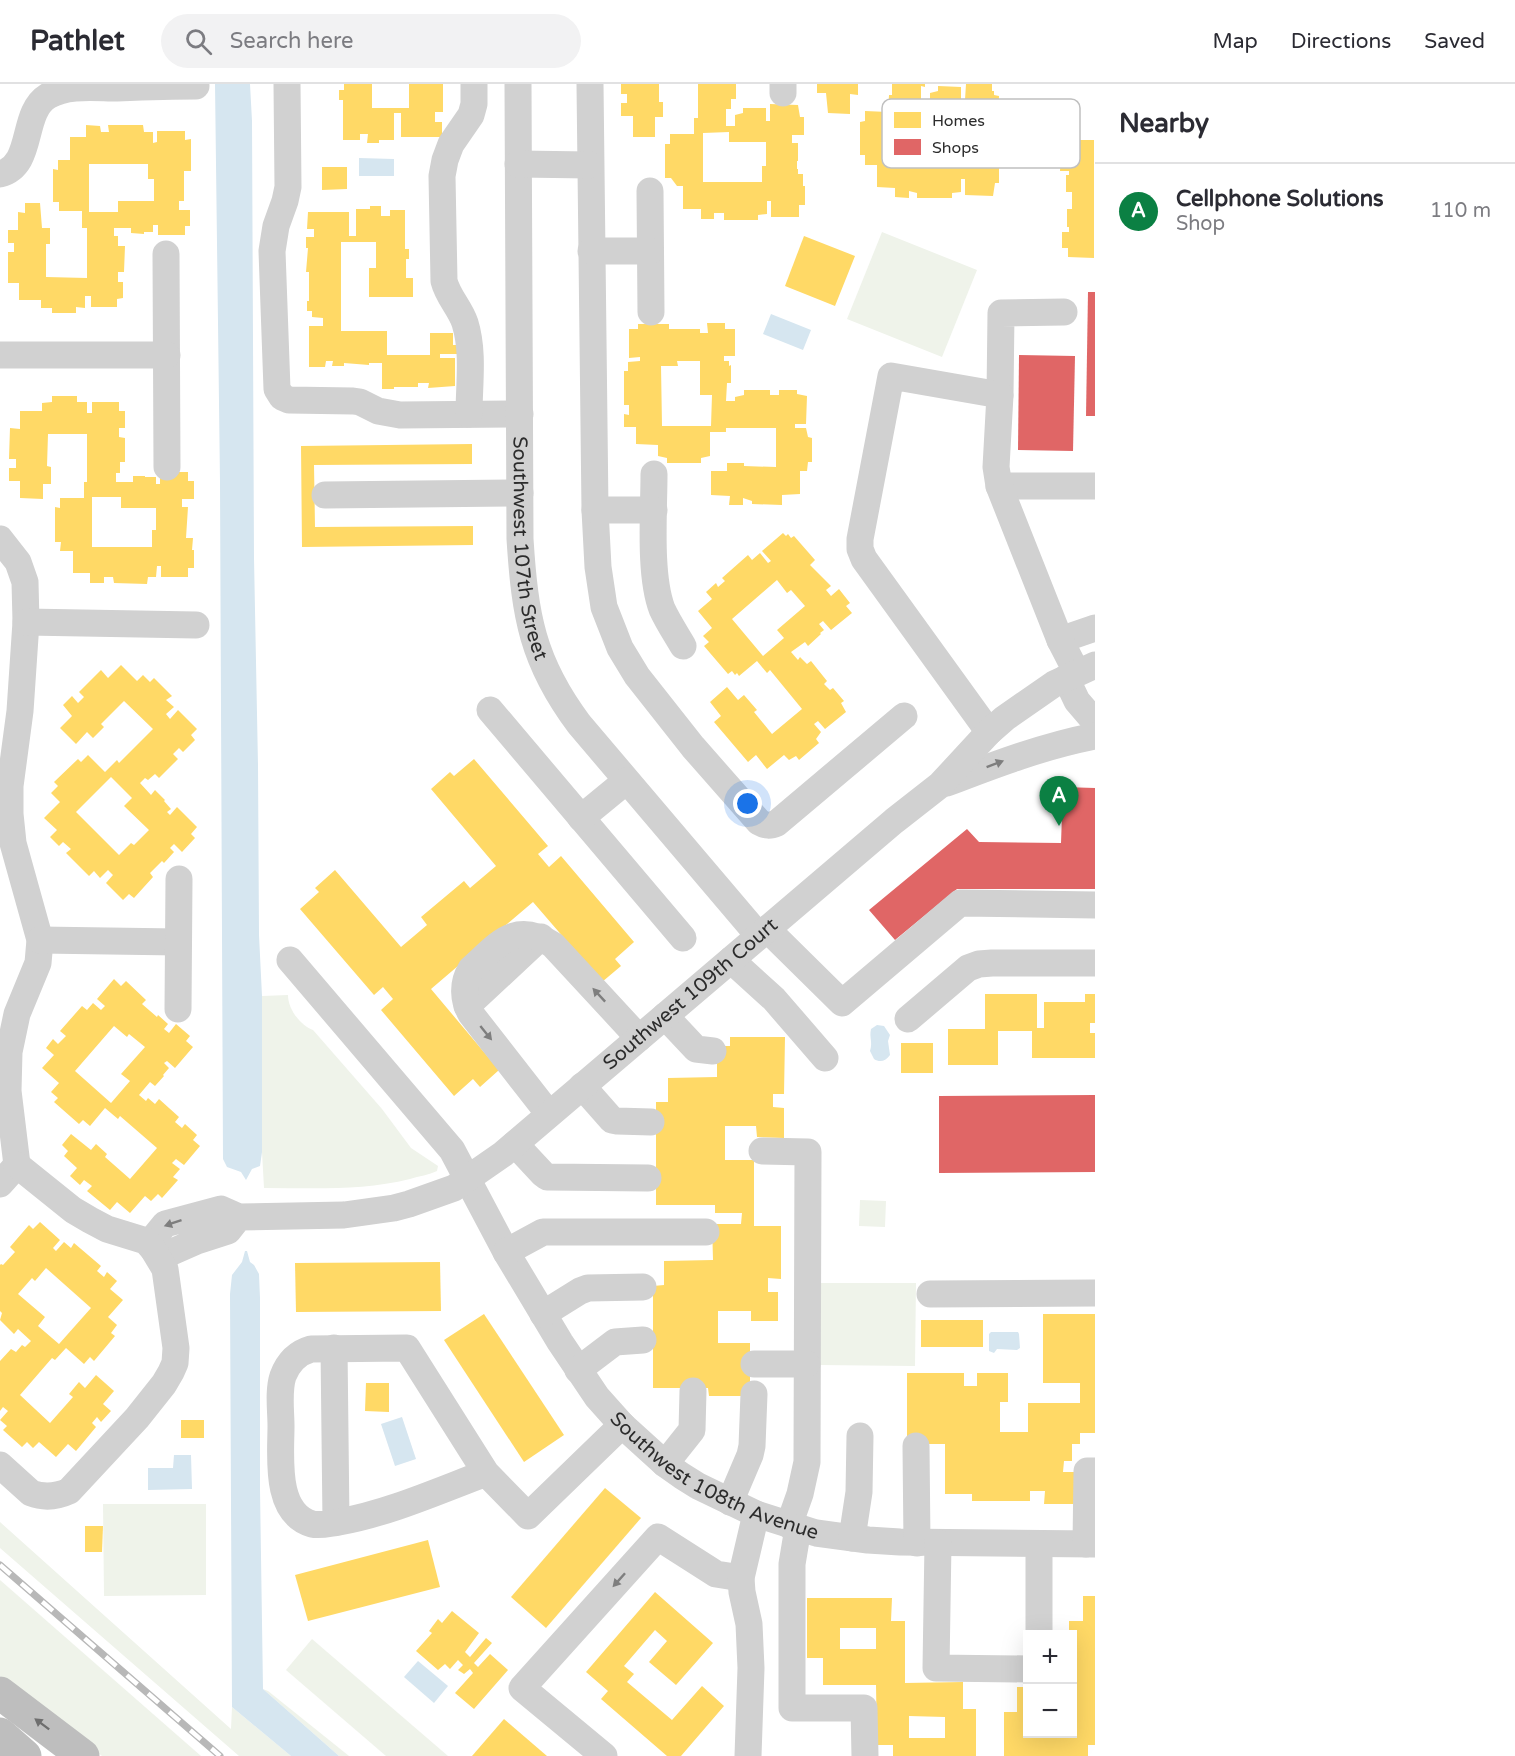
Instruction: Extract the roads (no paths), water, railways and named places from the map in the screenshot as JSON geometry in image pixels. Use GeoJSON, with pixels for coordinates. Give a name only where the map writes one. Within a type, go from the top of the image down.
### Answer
{"type":"FeatureCollection","features":[{"type":"Feature","properties":{"kind":"highway"},"geometry":{"type":"LineString","coordinates":[[0,1692],[83,1756]]}},
{"type":"Feature","properties":{"kind":"highway"},"geometry":{"type":"LineString","coordinates":[[0,1734],[25,1756]]}},
{"type":"Feature","properties":{"kind":"street"},"geometry":{"type":"LineString","coordinates":[[287,84],[288,187],[276,225],[272,251],[279,394],[289,400],[353,401],[384,413],[400,415],[520,414]]}},
{"type":"Feature","properties":{"kind":"street"},"geometry":{"type":"LineString","coordinates":[[469,414],[468,334],[444,281],[442,176],[451,144],[471,115],[474,104],[474,84]]}},
{"type":"Feature","properties":{"kind":"street","name":"Southwest 107th Street"},"geometry":{"type":"LineString","coordinates":[[518,84],[520,539],[523,584],[531,629],[540,657],[565,705],[589,738],[626,781],[763,932],[842,1003],[960,903],[1095,905]]}},
{"type":"Feature","properties":{"kind":"street"},"geometry":{"type":"LineString","coordinates":[[590,84],[596,544],[604,607],[620,648],[637,676],[693,747],[759,822],[768,826],[777,823],[904,716]]}},
{"type":"Feature","properties":{"kind":"street"},"geometry":{"type":"LineString","coordinates":[[0,174],[10,170],[19,160],[35,107],[53,93],[73,89],[196,86]]}},
{"type":"Feature","properties":{"kind":"street"},"geometry":{"type":"LineString","coordinates":[[518,164],[591,165]]}},
{"type":"Feature","properties":{"kind":"street"},"geometry":{"type":"LineString","coordinates":[[650,191],[651,312]]}},
{"type":"Feature","properties":{"kind":"street"},"geometry":{"type":"LineString","coordinates":[[591,251],[650,252]]}},
{"type":"Feature","properties":{"kind":"street"},"geometry":{"type":"LineString","coordinates":[[166,254],[167,467]]}},
{"type":"Feature","properties":{"kind":"street"},"geometry":{"type":"LineString","coordinates":[[1064,312],[1002,313],[996,467],[999,486],[1060,640],[1079,672],[1077,701],[1095,722]]}},
{"type":"Feature","properties":{"kind":"street"},"geometry":{"type":"LineString","coordinates":[[0,355],[167,355]]}},
{"type":"Feature","properties":{"kind":"street"},"geometry":{"type":"LineString","coordinates":[[989,732],[864,559],[860,549],[860,539],[891,376],[1000,395]]}},
{"type":"Feature","properties":{"kind":"street"},"geometry":{"type":"LineString","coordinates":[[654,474],[654,555],[658,593],[662,608],[683,646]]}},
{"type":"Feature","properties":{"kind":"street"},"geometry":{"type":"LineString","coordinates":[[999,486],[1095,486]]}},
{"type":"Feature","properties":{"kind":"street"},"geometry":{"type":"LineString","coordinates":[[325,495],[520,493]]}},
{"type":"Feature","properties":{"kind":"street"},"geometry":{"type":"LineString","coordinates":[[596,510],[654,510]]}},
{"type":"Feature","properties":{"kind":"street"},"geometry":{"type":"LineString","coordinates":[[0,539],[18,562],[26,597],[20,711],[5,786],[13,843],[40,940],[38,963],[17,1014],[9,1052],[9,1174],[107,1229],[146,1241],[165,1269],[176,1348],[174,1367],[164,1384],[137,1418],[69,1491],[53,1496],[36,1495],[0,1465]]}},
{"type":"Feature","properties":{"kind":"street"},"geometry":{"type":"LineString","coordinates":[[26,622],[196,625]]}},
{"type":"Feature","properties":{"kind":"street"},"geometry":{"type":"LineString","coordinates":[[1060,640],[1095,628]]}},
{"type":"Feature","properties":{"kind":"street","name":"Southwest 109th Court"},"geometry":{"type":"LineString","coordinates":[[153,1249],[156,1235],[165,1224],[221,1209],[239,1217],[344,1215],[394,1208],[454,1188],[515,1144],[894,821],[940,785],[989,732],[1054,684],[1079,672]]}},
{"type":"Feature","properties":{"kind":"street"},"geometry":{"type":"LineString","coordinates":[[490,710],[683,938]]}},
{"type":"Feature","properties":{"kind":"street"},"geometry":{"type":"LineString","coordinates":[[940,785],[1003,761],[1063,742],[1095,736]]}},
{"type":"Feature","properties":{"kind":"street"},"geometry":{"type":"LineString","coordinates":[[581,818],[626,781]]}},
{"type":"Feature","properties":{"kind":"street"},"geometry":{"type":"LineString","coordinates":[[178,1009],[179,879]]}},
{"type":"Feature","properties":{"kind":"street"},"geometry":{"type":"LineString","coordinates":[[549,1114],[467,1006],[465,985],[471,969],[507,938],[525,934],[541,937],[553,945],[639,1038]]}},
{"type":"Feature","properties":{"kind":"street"},"geometry":{"type":"LineString","coordinates":[[40,940],[178,942]]}},
{"type":"Feature","properties":{"kind":"street","name":"Southwest 108th Avenue"},"geometry":{"type":"LineString","coordinates":[[290,960],[452,1150],[506,1252],[578,1370],[622,1425],[665,1464],[698,1486],[756,1514],[816,1533],[928,1543],[1090,1544]]}},
{"type":"Feature","properties":{"kind":"street"},"geometry":{"type":"LineString","coordinates":[[730,960],[774,999],[825,1058]]}},
{"type":"Feature","properties":{"kind":"street"},"geometry":{"type":"LineString","coordinates":[[908,1019],[968,968],[975,965],[1095,963]]}},
{"type":"Feature","properties":{"kind":"street"},"geometry":{"type":"LineString","coordinates":[[665,1016],[696,1049],[713,1051]]}},
{"type":"Feature","properties":{"kind":"street"},"geometry":{"type":"LineString","coordinates":[[582,1086],[612,1119],[651,1122]]}},
{"type":"Feature","properties":{"kind":"street"},"geometry":{"type":"LineString","coordinates":[[515,1144],[547,1177],[648,1178]]}},
{"type":"Feature","properties":{"kind":"street"},"geometry":{"type":"LineString","coordinates":[[762,1151],[808,1152],[807,1462],[794,1526],[791,1570],[792,1708],[864,1708],[865,1756]]}},
{"type":"Feature","properties":{"kind":"street"},"geometry":{"type":"LineString","coordinates":[[506,1252],[543,1232],[706,1232]]}},
{"type":"Feature","properties":{"kind":"street"},"geometry":{"type":"LineString","coordinates":[[543,1314],[588,1288],[643,1287]]}},
{"type":"Feature","properties":{"kind":"street"},"geometry":{"type":"LineString","coordinates":[[930,1294],[1095,1293]]}},
{"type":"Feature","properties":{"kind":"street"},"geometry":{"type":"LineString","coordinates":[[578,1370],[615,1342],[643,1340]]}},
{"type":"Feature","properties":{"kind":"street"},"geometry":{"type":"LineString","coordinates":[[334,1348],[336,1522]]}},
{"type":"Feature","properties":{"kind":"street"},"geometry":{"type":"LineString","coordinates":[[486,1473],[372,1515],[325,1524],[313,1524],[295,1512],[283,1488],[281,1385],[285,1372],[292,1360],[311,1349],[407,1348],[486,1473],[528,1516],[622,1425]]}},
{"type":"Feature","properties":{"kind":"street"},"geometry":{"type":"LineString","coordinates":[[754,1364],[807,1364]]}},
{"type":"Feature","properties":{"kind":"street"},"geometry":{"type":"LineString","coordinates":[[665,1464],[692,1430],[693,1391]]}},
{"type":"Feature","properties":{"kind":"street"},"geometry":{"type":"LineString","coordinates":[[730,1502],[750,1455],[754,1394]]}},
{"type":"Feature","properties":{"kind":"street"},"geometry":{"type":"LineString","coordinates":[[852,1538],[859,1491],[860,1436]]}},
{"type":"Feature","properties":{"kind":"street"},"geometry":{"type":"LineString","coordinates":[[916,1446],[936,1617],[936,1668],[1023,1669]]}},
{"type":"Feature","properties":{"kind":"street"},"geometry":{"type":"LineString","coordinates":[[1090,1544],[1087,1471],[1095,1471]]}},
{"type":"Feature","properties":{"kind":"street"},"geometry":{"type":"LineString","coordinates":[[748,1756],[751,1668],[749,1624],[741,1578],[756,1514]]}},
{"type":"Feature","properties":{"kind":"street"},"geometry":{"type":"LineString","coordinates":[[604,1756],[522,1688],[658,1537],[716,1574],[741,1578]]}},
{"type":"Feature","properties":{"kind":"street"},"geometry":{"type":"LineString","coordinates":[[1039,1544],[1040,1626]]}},
{"type":"Feature","properties":{"kind":"railway"},"geometry":{"type":"LineString","coordinates":[[0,1565],[220,1756]]}},
{"type":"Feature","properties":{"kind":"place","name":"Cellphone Solutions"},"geometry":{"type":"Point","coordinates":[1059,826]}}]}
